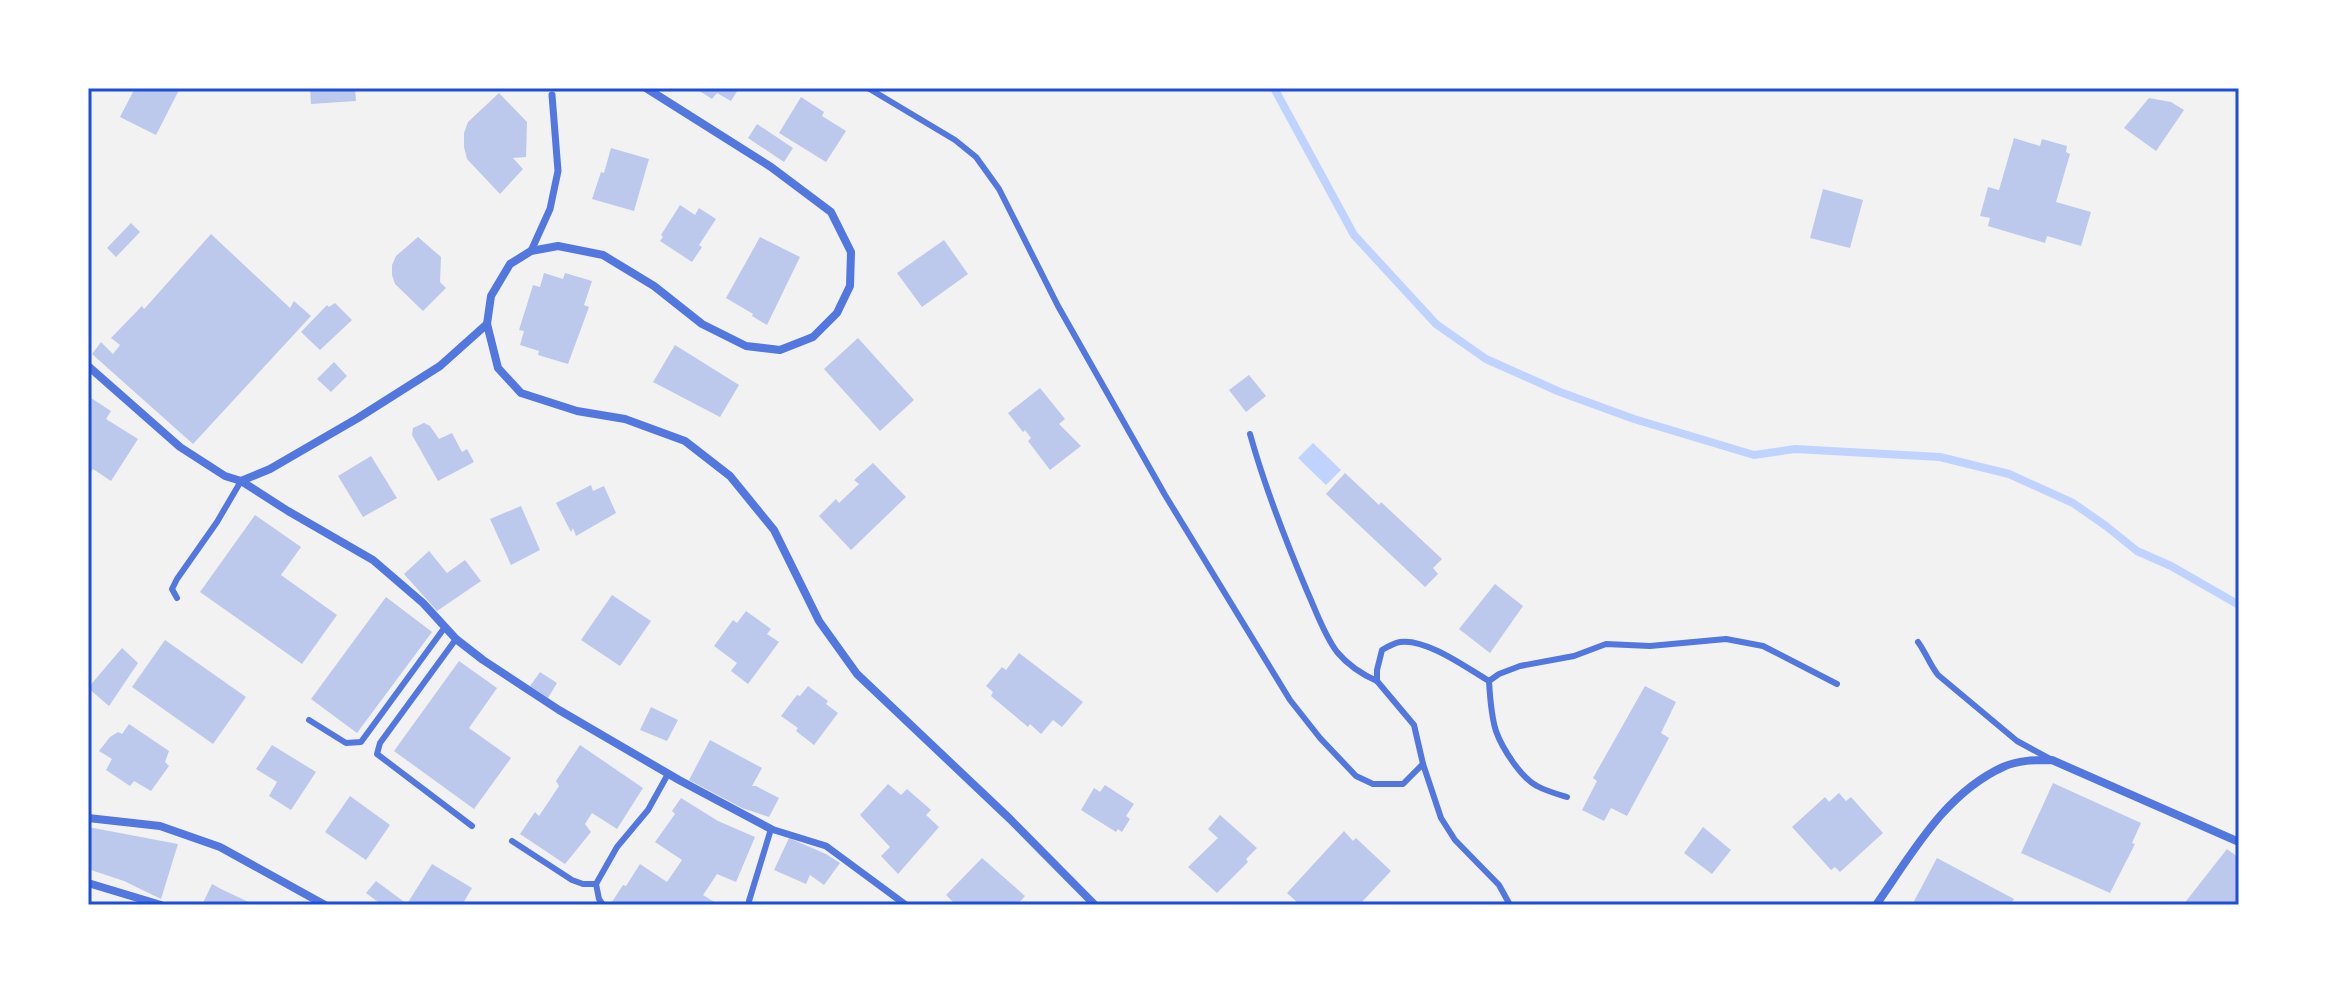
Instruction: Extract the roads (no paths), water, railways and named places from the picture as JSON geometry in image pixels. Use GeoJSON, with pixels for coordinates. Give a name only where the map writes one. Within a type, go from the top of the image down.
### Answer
{"type":"FeatureCollection","features":[{"type":"Feature","properties":{"kind":"street"},"geometry":{"type":"LineString","coordinates":[[646,88],[771,167],[831,212],[851,252],[850,286],[837,313],[813,337],[780,350],[746,346],[702,324],[654,286],[603,255],[558,246],[531,251],[510,264],[491,296],[487,324],[498,368],[521,393],[577,411],[625,419],[685,441],[730,476],[774,530],[819,621],[857,674],[1010,819],[1095,905]]}},
{"type":"Feature","properties":{"kind":"street"},"geometry":{"type":"LineString","coordinates":[[531,251],[550,209],[558,171],[552,95]]}},
{"type":"Feature","properties":{"kind":"street"},"geometry":{"type":"LineString","coordinates":[[241,481],[270,469],[440,366],[487,324]]}},
{"type":"Feature","properties":{"kind":"street"},"geometry":{"type":"LineString","coordinates":[[88,366],[180,447],[373,560],[423,603],[456,639],[483,660],[559,710],[668,774],[771,829],[826,846],[906,905]]}},
{"type":"Feature","properties":{"kind":"street"},"geometry":{"type":"LineString","coordinates":[[1876,905],[1939,816],[1964,790],[2005,766],[2025,760],[2052,760],[2239,842]]}},
{"type":"Feature","properties":{"kind":"street"},"geometry":{"type":"LineString","coordinates":[[88,818],[160,826],[220,847],[325,905]]}},
{"type":"Feature","properties":{"kind":"street"},"geometry":{"type":"LineString","coordinates":[[88,883],[161,905]]}},
{"type":"Feature","properties":{"kind":"lane"},"geometry":{"type":"LineString","coordinates":[[868,88],[955,140],[976,157],[999,189],[1058,306],[1165,495],[1264,660],[1320,738],[1356,776],[1373,784],[1403,784],[1423,764]]}},
{"type":"Feature","properties":{"kind":"lane"},"geometry":{"type":"LineString","coordinates":[[1250,434],[1262,479],[1320,621],[1336,650],[1352,667],[1377,681],[1414,725],[1441,818],[1455,840],[1499,885],[1510,905]]}},
{"type":"Feature","properties":{"kind":"lane"},"geometry":{"type":"LineString","coordinates":[[177,598],[172,589],[177,579],[241,481]]}},
{"type":"Feature","properties":{"kind":"lane"},"geometry":{"type":"LineString","coordinates":[[309,720],[346,743],[361,742],[445,627]]}},
{"type":"Feature","properties":{"kind":"lane"},"geometry":{"type":"LineString","coordinates":[[456,639],[380,743],[377,754],[472,826]]}},
{"type":"Feature","properties":{"kind":"lane"},"geometry":{"type":"LineString","coordinates":[[1489,681],[1520,666],[1574,656],[1606,644],[1650,646],[1726,639],[1763,646],[1837,684]]}},
{"type":"Feature","properties":{"kind":"lane"},"geometry":{"type":"LineString","coordinates":[[1377,681],[1382,650],[1401,641],[1442,654],[1489,681]]}},
{"type":"Feature","properties":{"kind":"lane"},"geometry":{"type":"LineString","coordinates":[[1918,642],[1938,675],[2017,741],[2052,760]]}},
{"type":"Feature","properties":{"kind":"lane"},"geometry":{"type":"LineString","coordinates":[[1489,681],[1496,732],[1511,758],[1524,777],[1535,786],[1567,797]]}},
{"type":"Feature","properties":{"kind":"lane"},"geometry":{"type":"LineString","coordinates":[[603,905],[596,884],[617,847],[648,810],[668,774]]}},
{"type":"Feature","properties":{"kind":"lane"},"geometry":{"type":"LineString","coordinates":[[749,901],[771,829]]}},
{"type":"Feature","properties":{"kind":"lane"},"geometry":{"type":"LineString","coordinates":[[512,841],[572,880],[596,884]]}},
{"type":"Feature","properties":{"kind":"water"},"geometry":{"type":"Polygon","coordinates":[[[1313,443],[1341,470],[1326,485],[1298,458],[1313,443]]]}},
{"type":"Feature","properties":{"kind":"waterway"},"geometry":{"type":"LineString","coordinates":[[1274,88],[1354,235],[1436,324],[1486,359],[1560,392],[1634,419],[1754,455],[1795,449],[1940,457],[2009,474],[2073,503],[2137,551],[2171,566],[2239,605]]}}]}
